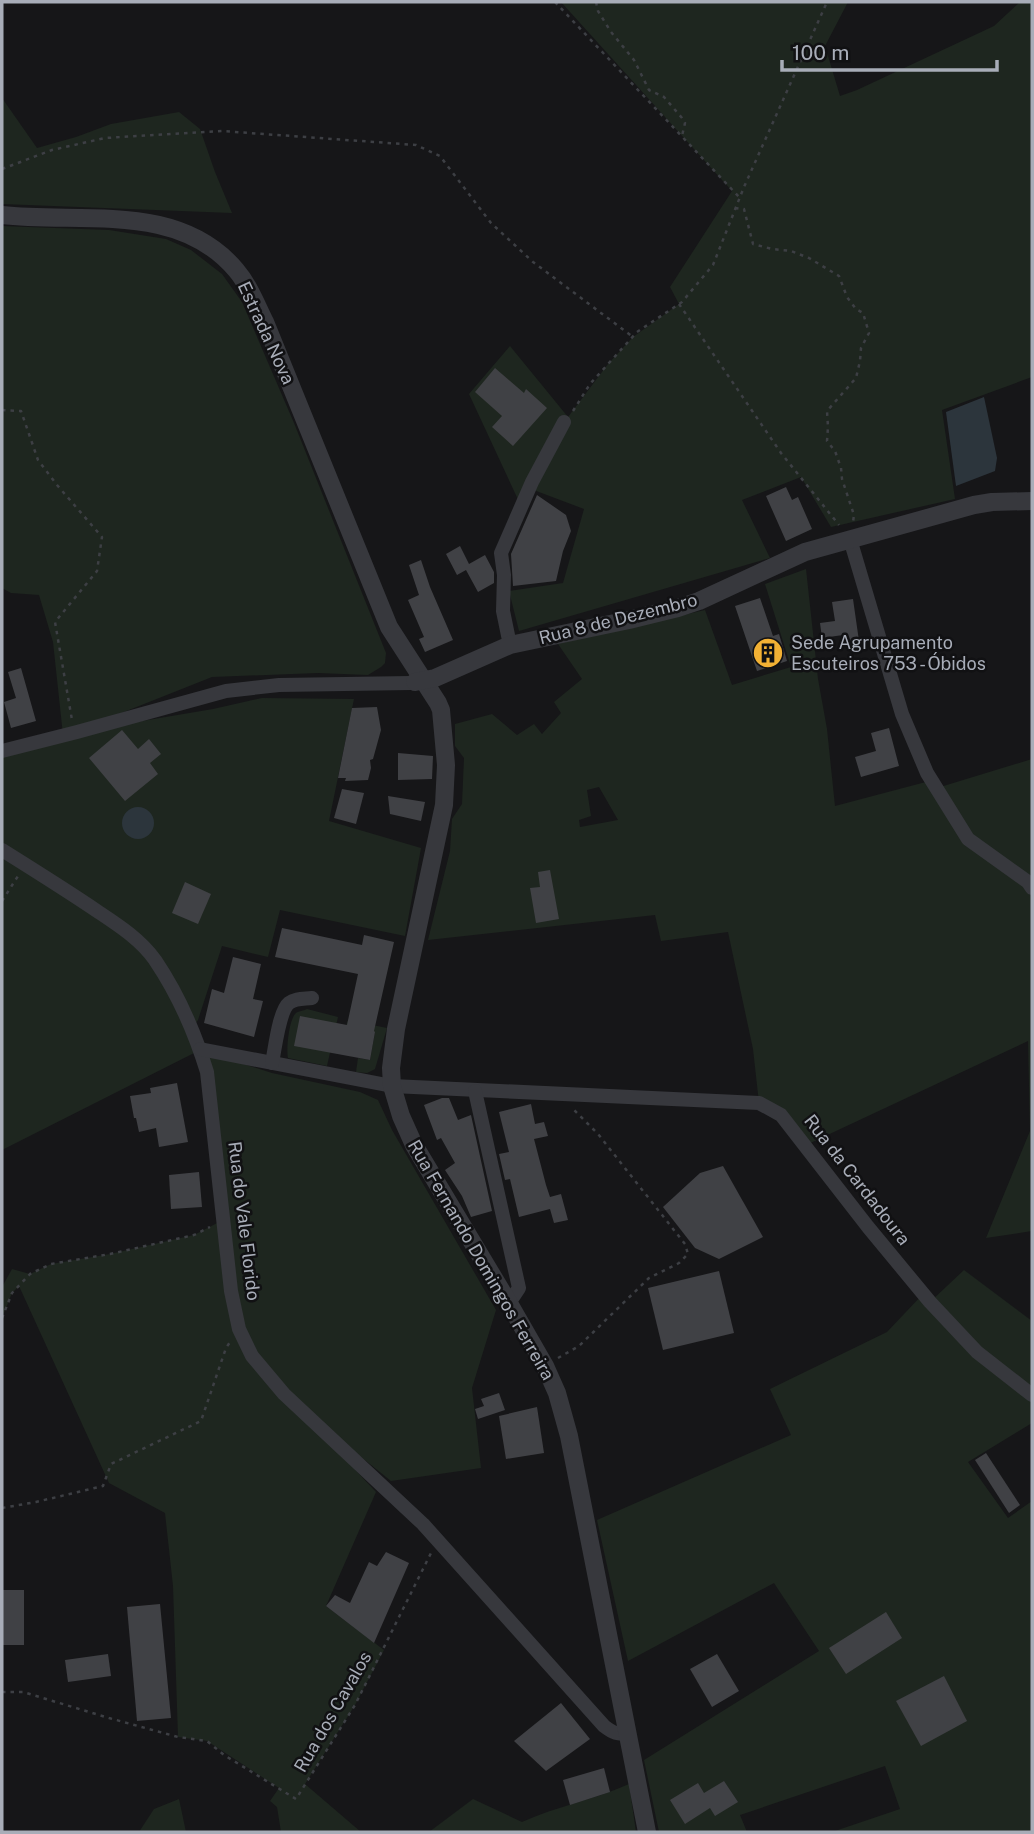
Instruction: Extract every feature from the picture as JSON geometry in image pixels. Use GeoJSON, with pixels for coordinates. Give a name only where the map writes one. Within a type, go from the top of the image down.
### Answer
{"type":"FeatureCollection","features":[{"type":"Feature","properties":{"kind":"street","name":"Estrada Nova"},"geometry":{"type":"LineString","coordinates":[[2,215],[153,223],[201,241],[237,271],[265,322],[388,627],[417,682]]}},
{"type":"Feature","properties":{"kind":"street"},"geometry":{"type":"LineString","coordinates":[[510,645],[503,611],[504,575],[501,553],[532,482],[564,422]]}},
{"type":"Feature","properties":{"kind":"street"},"geometry":{"type":"LineString","coordinates":[[1032,501],[975,505],[850,539],[902,714],[927,773],[968,839],[1032,888]]}},
{"type":"Feature","properties":{"kind":"street","name":"Rua 8 de Dezembro"},"geometry":{"type":"LineString","coordinates":[[2,751],[226,691],[279,685],[417,682],[435,678],[510,645],[629,620],[699,601],[805,552],[850,539]]}},
{"type":"Feature","properties":{"kind":"street","name":"Rua Fernando Domingos Ferreira"},"geometry":{"type":"LineString","coordinates":[[417,682],[438,702],[441,710],[446,765],[444,805],[396,1029],[391,1068],[392,1086],[414,1145],[507,1300],[545,1366],[557,1393],[569,1436],[647,1832]]}},
{"type":"Feature","properties":{"kind":"street","name":"Rua do Vale Florido"},"geometry":{"type":"LineString","coordinates":[[2,850],[131,934],[154,959],[180,1005],[200,1049],[206,1072],[231,1291],[239,1329],[252,1356],[284,1394],[417,1518],[604,1726],[613,1733],[628,1733]]}},
{"type":"Feature","properties":{"kind":"street"},"geometry":{"type":"LineString","coordinates":[[272,1063],[283,1011],[289,1003],[297,999],[312,998]]}},
{"type":"Feature","properties":{"kind":"street","name":"Rua da Cardadoura"},"geometry":{"type":"LineString","coordinates":[[200,1049],[392,1086],[758,1103],[781,1115],[867,1227],[930,1302],[977,1352],[1032,1395]]}},
{"type":"Feature","properties":{"kind":"street"},"geometry":{"type":"LineString","coordinates":[[475,1091],[519,1288],[513,1297],[507,1300]]}},
{"type":"Feature","properties":{"kind":"path"},"geometry":{"type":"LineString","coordinates":[[555,2],[740,198]]}},
{"type":"Feature","properties":{"kind":"path"},"geometry":{"type":"LineString","coordinates":[[596,2],[598,11],[634,60],[649,90],[664,97],[682,118],[685,123],[682,136]]}},
{"type":"Feature","properties":{"kind":"path"},"geometry":{"type":"LineString","coordinates":[[564,422],[590,384],[637,332],[679,304],[713,265],[735,208],[827,2]]}},
{"type":"Feature","properties":{"kind":"path"},"geometry":{"type":"LineString","coordinates":[[2,169],[52,150],[105,138],[222,131],[416,145],[440,156],[491,223],[533,262],[633,337]]}},
{"type":"Feature","properties":{"kind":"path"},"geometry":{"type":"LineString","coordinates":[[735,208],[744,209],[753,244],[791,251],[827,268],[839,276],[847,297],[856,309],[863,313],[869,334],[860,348],[856,377],[827,411],[827,441],[835,451],[854,515],[850,539]]}},
{"type":"Feature","properties":{"kind":"path"},"geometry":{"type":"LineString","coordinates":[[679,304],[781,453],[850,539]]}},
{"type":"Feature","properties":{"kind":"path"},"geometry":{"type":"LineString","coordinates":[[2,410],[21,411],[38,460],[102,537],[97,571],[55,622],[71,715],[77,732]]}},
{"type":"Feature","properties":{"kind":"path"},"geometry":{"type":"LineString","coordinates":[[2,901],[25,864]]}},
{"type":"Feature","properties":{"kind":"path"},"geometry":{"type":"LineString","coordinates":[[545,1366],[579,1346],[649,1278],[679,1263],[688,1254],[685,1244],[598,1134],[558,1094]]}},
{"type":"Feature","properties":{"kind":"path"},"geometry":{"type":"LineString","coordinates":[[2,1318],[12,1293],[30,1274],[51,1264],[194,1235],[223,1220]]}},
{"type":"Feature","properties":{"kind":"path"},"geometry":{"type":"LineString","coordinates":[[2,1508],[103,1486],[111,1464],[201,1421],[226,1348],[239,1329]]}},
{"type":"Feature","properties":{"kind":"path","name":"Rua dos Cavalos"},"geometry":{"type":"LineString","coordinates":[[2,1692],[23,1692],[178,1737],[207,1741],[224,1755],[296,1799],[355,1705],[437,1541]]}},
{"type":"Feature","properties":{"kind":"shaded area"},"geometry":{"type":"Polygon","coordinates":[[[561,2],[848,2],[825,46],[840,96],[994,26],[1020,2],[1032,2],[1032,377],[942,410],[955,499],[831,527],[801,477],[742,500],[770,558],[519,631],[509,591],[563,583],[584,509],[531,489],[521,506],[469,394],[510,346],[568,417],[608,364],[633,337],[679,304],[670,287],[732,191],[561,2]]]}},
{"type":"Feature","properties":{"kind":"shaded area"},"geometry":{"type":"Polygon","coordinates":[[[2,98],[37,148],[111,124],[179,112],[200,129],[232,213],[2,204],[2,98]]]}},
{"type":"Feature","properties":{"kind":"shaded area"},"geometry":{"type":"Polygon","coordinates":[[[2,226],[109,230],[166,239],[191,250],[222,274],[242,302],[294,423],[386,653],[385,663],[368,675],[318,673],[212,677],[71,733],[262,698],[354,699],[329,821],[421,848],[405,936],[280,910],[268,957],[222,946],[198,1020],[192,1029],[200,1050],[2,1150],[2,751],[63,735],[53,642],[39,595],[11,593],[2,588],[2,226]]]}},
{"type":"Feature","properties":{"kind":"shaded area"},"geometry":{"type":"Polygon","coordinates":[[[984,397],[997,458],[995,471],[956,486],[946,412],[984,397]]]}},
{"type":"Feature","properties":{"kind":"shaded area"},"geometry":{"type":"Polygon","coordinates":[[[806,569],[835,806],[932,781],[937,788],[1032,759],[1032,1231],[986,1238],[1030,1131],[1028,1041],[804,1146],[759,1103],[753,1049],[728,932],[661,941],[655,915],[428,940],[450,851],[452,819],[462,804],[464,758],[455,746],[455,724],[492,714],[517,735],[534,724],[542,734],[561,713],[554,702],[582,679],[558,644],[705,610],[732,685],[791,667],[765,584],[806,569]],[[599,787],[587,790],[591,816],[579,820],[580,827],[618,820],[599,787]]]}},
{"type":"Feature","properties":{"kind":"shaded area"},"geometry":{"type":"Polygon","coordinates":[[[138,807],[149,812],[154,823],[149,834],[138,839],[127,834],[122,823],[127,812],[138,807]]]}},
{"type":"Feature","properties":{"kind":"shaded area"},"geometry":{"type":"Polygon","coordinates":[[[307,1009],[338,1017],[327,1066],[288,1058],[292,1021],[296,1013],[307,1009]]]}},
{"type":"Feature","properties":{"kind":"shaded area"},"geometry":{"type":"Polygon","coordinates":[[[348,1020],[387,1028],[375,1069],[367,1073],[356,1072],[358,1058],[370,1060],[375,1032],[346,1026],[348,1020]]]}},
{"type":"Feature","properties":{"kind":"shaded area"},"geometry":{"type":"Polygon","coordinates":[[[200,1050],[272,1073],[360,1092],[378,1100],[392,1130],[496,1310],[472,1388],[481,1468],[391,1481],[289,1399],[376,1492],[326,1606],[384,1650],[355,1705],[305,1784],[361,1832],[281,1832],[277,1807],[270,1801],[279,1788],[207,1741],[178,1737],[173,1586],[165,1513],[109,1483],[19,1286],[12,1293],[2,1318],[2,1287],[12,1269],[30,1274],[51,1264],[194,1235],[223,1220],[200,1050]]]}},
{"type":"Feature","properties":{"kind":"shaded area"},"geometry":{"type":"Polygon","coordinates":[[[964,1270],[1032,1321],[1032,1423],[968,1462],[1008,1518],[1032,1501],[1032,1832],[832,1832],[900,1809],[885,1766],[740,1815],[747,1832],[659,1832],[644,1760],[819,1651],[774,1583],[628,1661],[597,1520],[791,1435],[770,1389],[887,1332],[923,1294],[930,1302],[964,1270]]]}},
{"type":"Feature","properties":{"kind":"shaded area"},"geometry":{"type":"Polygon","coordinates":[[[629,1784],[636,1832],[429,1832],[473,1799],[522,1822],[629,1784]]]}},
{"type":"Feature","properties":{"kind":"shaded area"},"geometry":{"type":"Polygon","coordinates":[[[179,1799],[186,1832],[139,1832],[154,1809],[179,1799]]]}},
{"type":"Feature","properties":{"kind":"building"},"geometry":{"type":"Polygon","coordinates":[[[495,368],[524,393],[526,389],[547,408],[513,446],[492,427],[502,416],[475,392],[495,368]]]}},
{"type":"Feature","properties":{"kind":"building"},"geometry":{"type":"Polygon","coordinates":[[[786,487],[792,500],[798,497],[812,529],[786,541],[766,496],[786,487]]]}},
{"type":"Feature","properties":{"kind":"building"},"geometry":{"type":"Polygon","coordinates":[[[537,495],[566,515],[571,531],[556,581],[513,586],[511,554],[537,495]]]}},
{"type":"Feature","properties":{"kind":"building"},"geometry":{"type":"Polygon","coordinates":[[[460,546],[469,564],[485,555],[494,572],[494,583],[478,592],[466,570],[457,575],[446,554],[460,546]]]}},
{"type":"Feature","properties":{"kind":"building"},"geometry":{"type":"Polygon","coordinates":[[[421,560],[453,640],[425,652],[419,639],[424,637],[408,600],[419,595],[409,565],[421,560]]]}},
{"type":"Feature","properties":{"kind":"building"},"geometry":{"type":"Polygon","coordinates":[[[760,598],[773,636],[779,634],[787,661],[757,671],[735,606],[760,598]]]}},
{"type":"Feature","properties":{"kind":"building"},"geometry":{"type":"Polygon","coordinates":[[[853,599],[859,641],[844,643],[843,635],[822,638],[820,623],[835,621],[832,602],[853,599]]]}},
{"type":"Feature","properties":{"kind":"building"},"geometry":{"type":"Polygon","coordinates":[[[21,668],[36,721],[11,728],[4,702],[16,698],[8,672],[21,668]]]}},
{"type":"Feature","properties":{"kind":"building"},"geometry":{"type":"Polygon","coordinates":[[[377,707],[381,730],[373,759],[370,760],[368,780],[345,781],[346,778],[338,778],[352,708],[377,707]]]}},
{"type":"Feature","properties":{"kind":"building"},"geometry":{"type":"Polygon","coordinates":[[[889,728],[899,766],[861,777],[855,757],[876,751],[871,733],[889,728]]]}},
{"type":"Feature","properties":{"kind":"building"},"geometry":{"type":"Polygon","coordinates":[[[122,730],[138,749],[149,739],[161,754],[150,763],[158,774],[125,801],[89,758],[122,730]]]}},
{"type":"Feature","properties":{"kind":"building"},"geometry":{"type":"Polygon","coordinates":[[[398,753],[433,756],[432,779],[398,780],[398,753]]]}},
{"type":"Feature","properties":{"kind":"building"},"geometry":{"type":"Polygon","coordinates":[[[342,789],[364,793],[356,824],[334,818],[342,789]]]}},
{"type":"Feature","properties":{"kind":"building"},"geometry":{"type":"Polygon","coordinates":[[[388,796],[425,802],[421,821],[390,814],[388,796]]]}},
{"type":"Feature","properties":{"kind":"building"},"geometry":{"type":"Polygon","coordinates":[[[550,870],[559,919],[536,923],[530,888],[540,887],[538,872],[550,870]]]}},
{"type":"Feature","properties":{"kind":"building"},"geometry":{"type":"Polygon","coordinates":[[[185,882],[211,894],[198,924],[172,913],[185,882]]]}},
{"type":"Feature","properties":{"kind":"building"},"geometry":{"type":"Polygon","coordinates":[[[282,928],[362,945],[364,935],[394,942],[370,1060],[294,1046],[300,1016],[347,1025],[358,974],[275,957],[282,928]]]}},
{"type":"Feature","properties":{"kind":"building"},"geometry":{"type":"Polygon","coordinates":[[[233,957],[261,964],[253,999],[263,1001],[254,1037],[204,1023],[212,989],[224,993],[233,957]]]}},
{"type":"Feature","properties":{"kind":"building"},"geometry":{"type":"Polygon","coordinates":[[[177,1083],[188,1142],[159,1147],[156,1128],[139,1132],[130,1096],[151,1093],[150,1088],[177,1083]]]}},
{"type":"Feature","properties":{"kind":"building"},"geometry":{"type":"Polygon","coordinates":[[[449,1098],[458,1120],[471,1115],[492,1211],[471,1217],[462,1196],[445,1170],[455,1163],[441,1138],[437,1140],[424,1105],[449,1098]]]}},
{"type":"Feature","properties":{"kind":"building"},"geometry":{"type":"Polygon","coordinates":[[[531,1104],[535,1124],[544,1122],[548,1136],[534,1139],[546,1185],[550,1197],[561,1194],[568,1220],[554,1223],[550,1209],[519,1217],[510,1179],[505,1180],[499,1154],[509,1152],[499,1112],[531,1104]]]}},
{"type":"Feature","properties":{"kind":"building"},"geometry":{"type":"Polygon","coordinates":[[[723,1166],[763,1237],[719,1259],[695,1248],[663,1207],[700,1173],[723,1166]]]}},
{"type":"Feature","properties":{"kind":"building"},"geometry":{"type":"Polygon","coordinates":[[[199,1172],[202,1207],[171,1209],[169,1175],[199,1172]]]}},
{"type":"Feature","properties":{"kind":"building"},"geometry":{"type":"Polygon","coordinates":[[[719,1271],[734,1333],[663,1350],[648,1288],[719,1271]]]}},
{"type":"Feature","properties":{"kind":"building"},"geometry":{"type":"Polygon","coordinates":[[[499,1393],[505,1410],[478,1419],[475,1409],[484,1406],[481,1399],[499,1393]]]}},
{"type":"Feature","properties":{"kind":"building"},"geometry":{"type":"Polygon","coordinates":[[[537,1407],[544,1453],[506,1459],[499,1416],[537,1407]]]}},
{"type":"Feature","properties":{"kind":"building"},"geometry":{"type":"Polygon","coordinates":[[[986,1453],[1020,1505],[1009,1513],[975,1460],[986,1453]]]}},
{"type":"Feature","properties":{"kind":"building"},"geometry":{"type":"Polygon","coordinates":[[[386,1552],[409,1563],[374,1643],[326,1606],[335,1595],[350,1603],[369,1562],[377,1566],[386,1552]]]}},
{"type":"Feature","properties":{"kind":"building"},"geometry":{"type":"Polygon","coordinates":[[[2,1590],[24,1590],[24,1645],[2,1645],[2,1590]]]}},
{"type":"Feature","properties":{"kind":"building"},"geometry":{"type":"Polygon","coordinates":[[[160,1604],[171,1718],[137,1721],[127,1607],[160,1604]]]}},
{"type":"Feature","properties":{"kind":"building"},"geometry":{"type":"Polygon","coordinates":[[[886,1612],[902,1638],[846,1674],[829,1648],[886,1612]]]}},
{"type":"Feature","properties":{"kind":"building"},"geometry":{"type":"Polygon","coordinates":[[[108,1654],[111,1676],[68,1682],[65,1660],[108,1654]]]}},
{"type":"Feature","properties":{"kind":"building"},"geometry":{"type":"Polygon","coordinates":[[[717,1654],[739,1691],[712,1707],[690,1669],[717,1654]]]}},
{"type":"Feature","properties":{"kind":"building"},"geometry":{"type":"Polygon","coordinates":[[[944,1676],[967,1721],[921,1746],[896,1701],[944,1676]]]}},
{"type":"Feature","properties":{"kind":"building"},"geometry":{"type":"Polygon","coordinates":[[[561,1703],[590,1739],[546,1771],[514,1741],[561,1703]]]}},
{"type":"Feature","properties":{"kind":"building"},"geometry":{"type":"Polygon","coordinates":[[[604,1768],[610,1792],[570,1805],[563,1780],[604,1768]]]}},
{"type":"Feature","properties":{"kind":"building"},"geometry":{"type":"Polygon","coordinates":[[[724,1781],[738,1802],[715,1816],[710,1808],[685,1824],[670,1800],[698,1783],[704,1793],[724,1781]]]}},
{"type":"Feature","properties":{"kind":"place","name":"Sede Agrupamento Escuteiros 753 - Óbidos"},"geometry":{"type":"Point","coordinates":[768,653]}}]}
